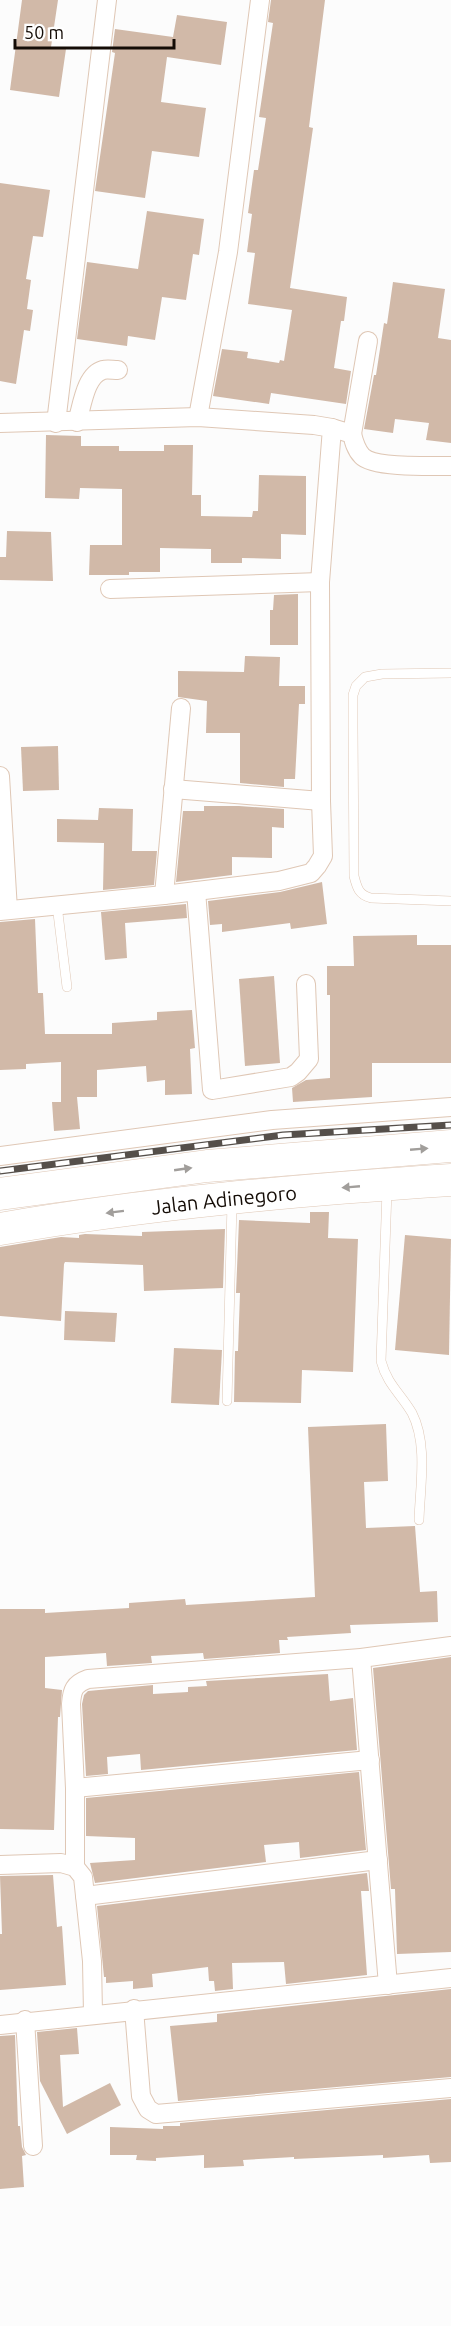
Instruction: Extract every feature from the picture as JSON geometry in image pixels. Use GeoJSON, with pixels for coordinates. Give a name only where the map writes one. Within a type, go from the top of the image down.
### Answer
{"type":"FeatureCollection","features":[{"type":"Feature","properties":{"kind":"highway"},"geometry":{"type":"LineString","coordinates":[[0,1194],[207,1166],[451,1146]]}},
{"type":"Feature","properties":{"kind":"highway","name":"Jalan Adinegoro"},"geometry":{"type":"LineString","coordinates":[[0,1229],[232,1197],[451,1180]]}},
{"type":"Feature","properties":{"kind":"street"},"geometry":{"type":"LineString","coordinates":[[56,423],[107,0]]}},
{"type":"Feature","properties":{"kind":"street"},"geometry":{"type":"LineString","coordinates":[[198,417],[228,252],[260,0]]}},
{"type":"Feature","properties":{"kind":"street"},"geometry":{"type":"LineString","coordinates":[[368,341],[352,434],[358,450],[368,461],[451,466]]}},
{"type":"Feature","properties":{"kind":"street"},"geometry":{"type":"LineString","coordinates":[[77,422],[94,375],[103,370],[118,370]]}},
{"type":"Feature","properties":{"kind":"street"},"geometry":{"type":"LineString","coordinates":[[0,431],[0,423],[198,417],[314,425],[352,434]]}},
{"type":"Feature","properties":{"kind":"street"},"geometry":{"type":"LineString","coordinates":[[0,776],[4,911],[164,896],[279,881],[311,873],[323,856],[320,582],[332,428]]}},
{"type":"Feature","properties":{"kind":"street"},"geometry":{"type":"LineString","coordinates":[[110,589],[320,582]]}},
{"type":"Feature","properties":{"kind":"street"},"geometry":{"type":"LineString","coordinates":[[164,896],[181,708]]}},
{"type":"Feature","properties":{"kind":"street"},"geometry":{"type":"LineString","coordinates":[[172,789],[321,801]]}},
{"type":"Feature","properties":{"kind":"street"},"geometry":{"type":"LineString","coordinates":[[196,891],[212,1090],[291,1077],[298,1072],[309,1059],[306,984]]}},
{"type":"Feature","properties":{"kind":"street"},"geometry":{"type":"LineString","coordinates":[[0,1156],[273,1120],[451,1107]]}},
{"type":"Feature","properties":{"kind":"street"},"geometry":{"type":"LineString","coordinates":[[93,2014],[92,1961],[85,1896],[82,1877],[75,1867],[75,1788],[71,1704],[72,1690],[79,1682],[88,1679],[361,1658],[451,1646]]}},
{"type":"Feature","properties":{"kind":"street"},"geometry":{"type":"LineString","coordinates":[[361,1658],[388,1985]]}},
{"type":"Feature","properties":{"kind":"street"},"geometry":{"type":"LineString","coordinates":[[75,1788],[370,1760]]}},
{"type":"Feature","properties":{"kind":"street"},"geometry":{"type":"LineString","coordinates":[[85,1896],[378,1860]]}},
{"type":"Feature","properties":{"kind":"street"},"geometry":{"type":"LineString","coordinates":[[0,1865],[61,1863],[75,1867]]}},
{"type":"Feature","properties":{"kind":"street"},"geometry":{"type":"LineString","coordinates":[[0,2025],[25,2020],[451,1978]]}},
{"type":"Feature","properties":{"kind":"street"},"geometry":{"type":"LineString","coordinates":[[134,2009],[141,2096],[148,2109],[156,2114],[451,2088]]}},
{"type":"Feature","properties":{"kind":"street"},"geometry":{"type":"LineString","coordinates":[[25,2020],[33,2146]]}},
{"type":"Feature","properties":{"kind":"lane"},"geometry":{"type":"LineString","coordinates":[[451,674],[382,674],[365,677],[356,686],[354,695],[353,750],[354,876],[358,890],[362,896],[371,898],[451,901]]}},
{"type":"Feature","properties":{"kind":"lane"},"geometry":{"type":"LineString","coordinates":[[57,905],[67,987]]}},
{"type":"Feature","properties":{"kind":"lane"},"geometry":{"type":"LineString","coordinates":[[388,1184],[381,1361],[384,1375],[411,1412],[417,1425],[420,1443],[419,1520]]}},
{"type":"Feature","properties":{"kind":"lane"},"geometry":{"type":"LineString","coordinates":[[227,1401],[232,1197]]}},
{"type":"Feature","properties":{"kind":"building"},"geometry":{"type":"Polygon","coordinates":[[[22,0],[58,0],[51,47],[66,49],[59,97],[10,90],[22,0]]]}},
{"type":"Feature","properties":{"kind":"building"},"geometry":{"type":"Polygon","coordinates":[[[271,0],[325,0],[309,127],[313,128],[290,288],[347,297],[334,368],[351,371],[346,404],[271,393],[269,404],[213,396],[222,349],[248,352],[247,358],[279,363],[280,360],[284,361],[292,310],[248,304],[255,253],[247,252],[252,214],[248,213],[254,170],[258,170],[266,118],[259,117],[273,23],[268,22],[271,0]]]}},
{"type":"Feature","properties":{"kind":"building"},"geometry":{"type":"Polygon","coordinates":[[[177,15],[227,22],[221,65],[167,57],[161,102],[206,108],[199,157],[152,151],[145,198],[95,191],[115,53],[112,52],[115,29],[173,37],[177,15]]]}},
{"type":"Feature","properties":{"kind":"building"},"geometry":{"type":"Polygon","coordinates":[[[0,183],[50,190],[43,237],[33,236],[26,279],[31,280],[27,309],[33,310],[30,331],[24,330],[16,384],[0,381],[0,183]]]}},
{"type":"Feature","properties":{"kind":"building"},"geometry":{"type":"Polygon","coordinates":[[[147,211],[204,219],[199,255],[193,254],[186,300],[162,297],[155,340],[128,336],[127,346],[77,339],[87,262],[138,269],[147,211]]]}},
{"type":"Feature","properties":{"kind":"building"},"geometry":{"type":"Polygon","coordinates":[[[393,282],[445,289],[438,338],[451,340],[451,443],[426,440],[429,423],[395,419],[393,433],[364,429],[384,323],[387,324],[393,282]]]}},
{"type":"Feature","properties":{"kind":"building"},"geometry":{"type":"Polygon","coordinates":[[[46,435],[81,436],[81,446],[119,446],[119,451],[164,451],[164,445],[193,445],[192,495],[201,495],[201,516],[252,517],[253,511],[258,511],[259,475],[306,476],[306,535],[281,534],[281,559],[242,558],[242,563],[211,563],[211,549],[160,548],[160,572],[89,575],[90,545],[122,545],[122,489],[80,488],[79,499],[45,498],[46,435]]]}},
{"type":"Feature","properties":{"kind":"building"},"geometry":{"type":"Polygon","coordinates":[[[7,531],[51,532],[53,581],[0,580],[0,557],[6,557],[7,531]]]}},
{"type":"Feature","properties":{"kind":"building"},"geometry":{"type":"Polygon","coordinates":[[[298,594],[298,645],[270,645],[270,610],[273,610],[274,595],[298,594]]]}},
{"type":"Feature","properties":{"kind":"building"},"geometry":{"type":"Polygon","coordinates":[[[245,656],[280,657],[279,686],[305,686],[305,704],[299,704],[295,779],[284,779],[284,787],[240,783],[240,733],[206,733],[207,701],[178,697],[178,671],[244,672],[245,656]]]}},
{"type":"Feature","properties":{"kind":"building"},"geometry":{"type":"Polygon","coordinates":[[[58,746],[59,790],[23,791],[21,747],[58,746]]]}},
{"type":"Feature","properties":{"kind":"building"},"geometry":{"type":"Polygon","coordinates":[[[204,806],[284,809],[284,828],[272,827],[272,858],[232,857],[232,875],[176,882],[183,811],[204,811],[204,806]]]}},
{"type":"Feature","properties":{"kind":"building"},"geometry":{"type":"Polygon","coordinates":[[[99,808],[133,809],[132,851],[157,851],[154,885],[103,890],[104,843],[57,842],[57,819],[98,820],[99,808]]]}},
{"type":"Feature","properties":{"kind":"building"},"geometry":{"type":"Polygon","coordinates":[[[322,882],[327,924],[291,929],[290,923],[222,932],[222,924],[210,925],[208,901],[280,892],[322,882]]]}},
{"type":"Feature","properties":{"kind":"building"},"geometry":{"type":"Polygon","coordinates":[[[186,904],[187,918],[125,923],[127,958],[105,960],[101,912],[186,904]]]}},
{"type":"Feature","properties":{"kind":"building"},"geometry":{"type":"Polygon","coordinates":[[[35,919],[38,993],[43,993],[45,1034],[112,1034],[112,1023],[157,1020],[157,1012],[192,1010],[195,1048],[190,1049],[192,1094],[165,1095],[165,1080],[147,1082],[146,1066],[97,1070],[97,1097],[77,1097],[80,1129],[54,1131],[52,1102],[61,1102],[61,1062],[26,1064],[26,1069],[0,1070],[0,922],[35,919]]]}},
{"type":"Feature","properties":{"kind":"building"},"geometry":{"type":"Polygon","coordinates":[[[417,935],[417,945],[451,945],[451,1063],[372,1063],[372,1097],[293,1102],[292,1088],[306,1080],[330,1078],[330,995],[327,995],[327,966],[354,966],[353,936],[417,935]]]}},
{"type":"Feature","properties":{"kind":"building"},"geometry":{"type":"Polygon","coordinates":[[[274,976],[280,1063],[245,1066],[239,979],[274,976]]]}},
{"type":"Feature","properties":{"kind":"building"},"geometry":{"type":"Polygon","coordinates":[[[310,1212],[329,1212],[328,1238],[358,1239],[353,1372],[302,1370],[301,1403],[234,1402],[235,1351],[238,1351],[240,1293],[236,1293],[239,1220],[310,1223],[310,1212]]]}},
{"type":"Feature","properties":{"kind":"building"},"geometry":{"type":"Polygon","coordinates":[[[225,1229],[223,1288],[144,1291],[143,1265],[65,1262],[61,1321],[0,1316],[0,1247],[61,1237],[79,1238],[79,1235],[85,1234],[142,1236],[142,1232],[225,1229]]]}},
{"type":"Feature","properties":{"kind":"building"},"geometry":{"type":"Polygon","coordinates":[[[405,1235],[451,1239],[449,1355],[395,1350],[405,1235]]]}},
{"type":"Feature","properties":{"kind":"building"},"geometry":{"type":"Polygon","coordinates":[[[65,1311],[117,1313],[115,1342],[64,1340],[65,1311]]]}},
{"type":"Feature","properties":{"kind":"building"},"geometry":{"type":"Polygon","coordinates":[[[174,1348],[222,1350],[219,1405],[171,1403],[174,1348]]]}},
{"type":"Feature","properties":{"kind":"building"},"geometry":{"type":"Polygon","coordinates":[[[386,1424],[388,1481],[364,1482],[366,1528],[415,1526],[420,1592],[437,1591],[438,1622],[350,1625],[351,1633],[287,1637],[288,1640],[279,1640],[280,1653],[204,1659],[203,1653],[151,1656],[152,1663],[107,1666],[106,1653],[45,1657],[45,1688],[62,1690],[60,1717],[58,1717],[54,1830],[0,1829],[0,1609],[45,1609],[45,1613],[129,1608],[129,1603],[185,1599],[186,1605],[315,1597],[308,1427],[386,1424]]]}},
{"type":"Feature","properties":{"kind":"building"},"geometry":{"type":"Polygon","coordinates":[[[451,1657],[451,1952],[397,1954],[395,1889],[391,1889],[373,1668],[451,1657]]]}},
{"type":"Feature","properties":{"kind":"building"},"geometry":{"type":"Polygon","coordinates":[[[328,1674],[330,1701],[353,1698],[357,1750],[141,1770],[140,1754],[107,1757],[108,1774],[86,1776],[82,1704],[84,1695],[88,1691],[153,1685],[153,1694],[188,1692],[188,1687],[207,1686],[206,1681],[328,1674]]]}},
{"type":"Feature","properties":{"kind":"building"},"geometry":{"type":"Polygon","coordinates":[[[359,1772],[366,1850],[300,1858],[299,1842],[264,1845],[266,1862],[95,1883],[90,1863],[135,1860],[135,1838],[86,1836],[86,1798],[359,1772]]]}},
{"type":"Feature","properties":{"kind":"building"},"geometry":{"type":"Polygon","coordinates":[[[367,1873],[369,1891],[361,1891],[367,1975],[286,1984],[284,1962],[232,1963],[233,1989],[215,1991],[214,1981],[209,1981],[208,1967],[152,1974],[153,1987],[133,1989],[133,1981],[106,1983],[97,1906],[367,1873]]]}},
{"type":"Feature","properties":{"kind":"building"},"geometry":{"type":"Polygon","coordinates":[[[53,1875],[57,1927],[62,1926],[66,1985],[0,1990],[0,1934],[2,1934],[0,1876],[53,1875]]]}},
{"type":"Feature","properties":{"kind":"building"},"geometry":{"type":"Polygon","coordinates":[[[451,1989],[451,2077],[178,2101],[170,2026],[217,2022],[217,2014],[451,1989]]]}},
{"type":"Feature","properties":{"kind":"building"},"geometry":{"type":"Polygon","coordinates":[[[77,2028],[79,2054],[60,2055],[63,2107],[110,2083],[121,2105],[67,2134],[40,2081],[37,2032],[77,2028]]]}},
{"type":"Feature","properties":{"kind":"building"},"geometry":{"type":"Polygon","coordinates":[[[15,2035],[18,2126],[20,2126],[22,2147],[26,2155],[22,2156],[24,2187],[0,2189],[0,2036],[15,2035]]]}},
{"type":"Feature","properties":{"kind":"building"},"geometry":{"type":"Polygon","coordinates":[[[451,2099],[451,2162],[430,2163],[429,2155],[383,2158],[383,2155],[294,2159],[294,2157],[243,2160],[244,2166],[204,2168],[204,2155],[156,2158],[156,2161],[136,2160],[137,2155],[110,2155],[110,2127],[163,2129],[163,2126],[180,2126],[180,2123],[451,2099]]]}},
{"type":"Feature","properties":{"kind":"railway"},"geometry":{"type":"LineString","coordinates":[[0,1171],[283,1135],[451,1125]]}}]}
